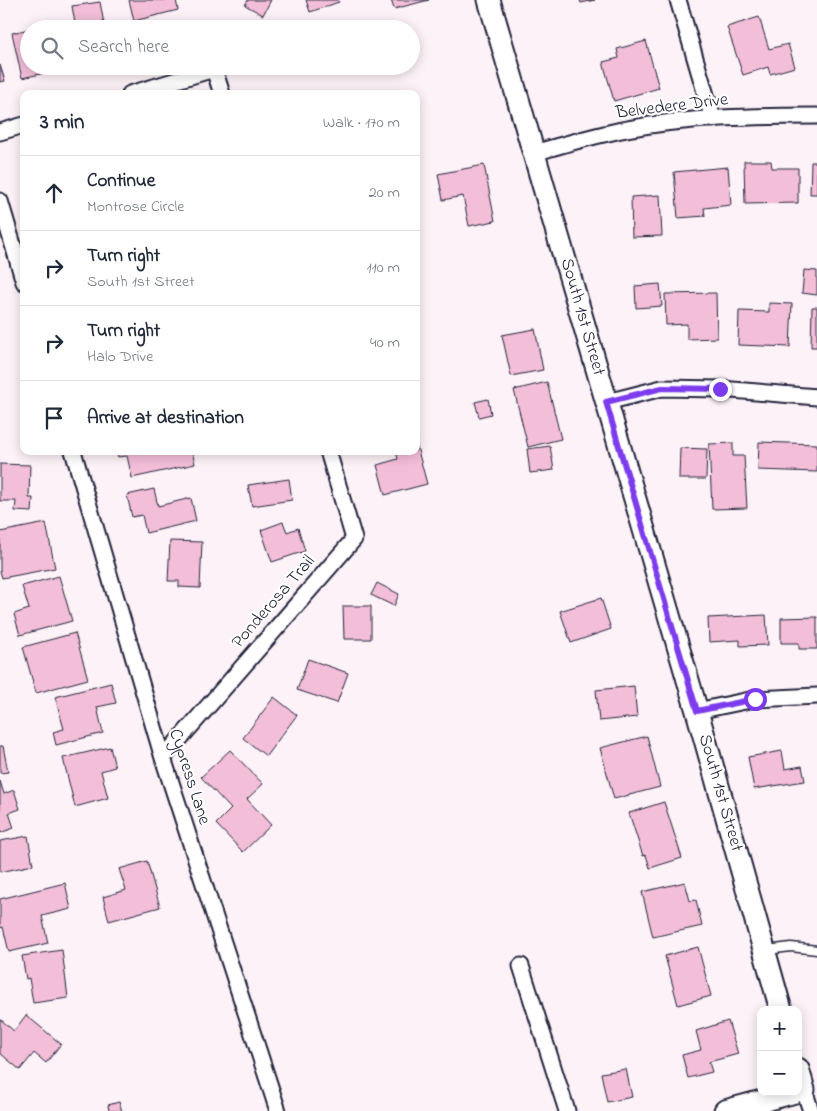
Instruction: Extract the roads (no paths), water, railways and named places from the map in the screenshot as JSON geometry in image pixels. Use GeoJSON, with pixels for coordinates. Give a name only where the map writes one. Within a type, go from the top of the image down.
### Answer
{"type":"FeatureCollection","features":[{"type":"Feature","properties":{"kind":"street","name":"South 1st Street"},"geometry":{"type":"LineString","coordinates":[[489,0],[697,711],[780,1006]]}},
{"type":"Feature","properties":{"kind":"street"},"geometry":{"type":"LineString","coordinates":[[678,0],[713,119]]}},
{"type":"Feature","properties":{"kind":"street"},"geometry":{"type":"LineString","coordinates":[[143,90],[194,75]]}},
{"type":"Feature","properties":{"kind":"street"},"geometry":{"type":"LineString","coordinates":[[216,75],[221,90]]}},
{"type":"Feature","properties":{"kind":"street","name":"Belvedere Drive"},"geometry":{"type":"LineString","coordinates":[[534,154],[627,129],[664,124],[767,116],[817,116]]}},
{"type":"Feature","properties":{"kind":"street"},"geometry":{"type":"LineString","coordinates":[[0,132],[20,126]]}},
{"type":"Feature","properties":{"kind":"street"},"geometry":{"type":"LineString","coordinates":[[0,201],[20,268]]}},
{"type":"Feature","properties":{"kind":"street"},"geometry":{"type":"LineString","coordinates":[[606,402],[662,388],[720,389],[817,397]]}},
{"type":"Feature","properties":{"kind":"street","name":"Cypress Lane"},"geometry":{"type":"LineString","coordinates":[[74,455],[163,758],[278,1111]]}},
{"type":"Feature","properties":{"kind":"street","name":"Ponderosa Trail"},"geometry":{"type":"LineString","coordinates":[[163,758],[354,539],[329,455]]}},
{"type":"Feature","properties":{"kind":"street"},"geometry":{"type":"LineString","coordinates":[[697,711],[755,699],[817,696]]}},
{"type":"Feature","properties":{"kind":"street"},"geometry":{"type":"LineString","coordinates":[[521,966],[567,1111]]}},
{"type":"Feature","properties":{"kind":"street"},"geometry":{"type":"LineString","coordinates":[[725,1111],[804,1090],[811,1111]]}},
{"type":"Feature","properties":{"kind":"lane"},"geometry":{"type":"LineString","coordinates":[[764,951],[791,947],[817,950]]}}]}
